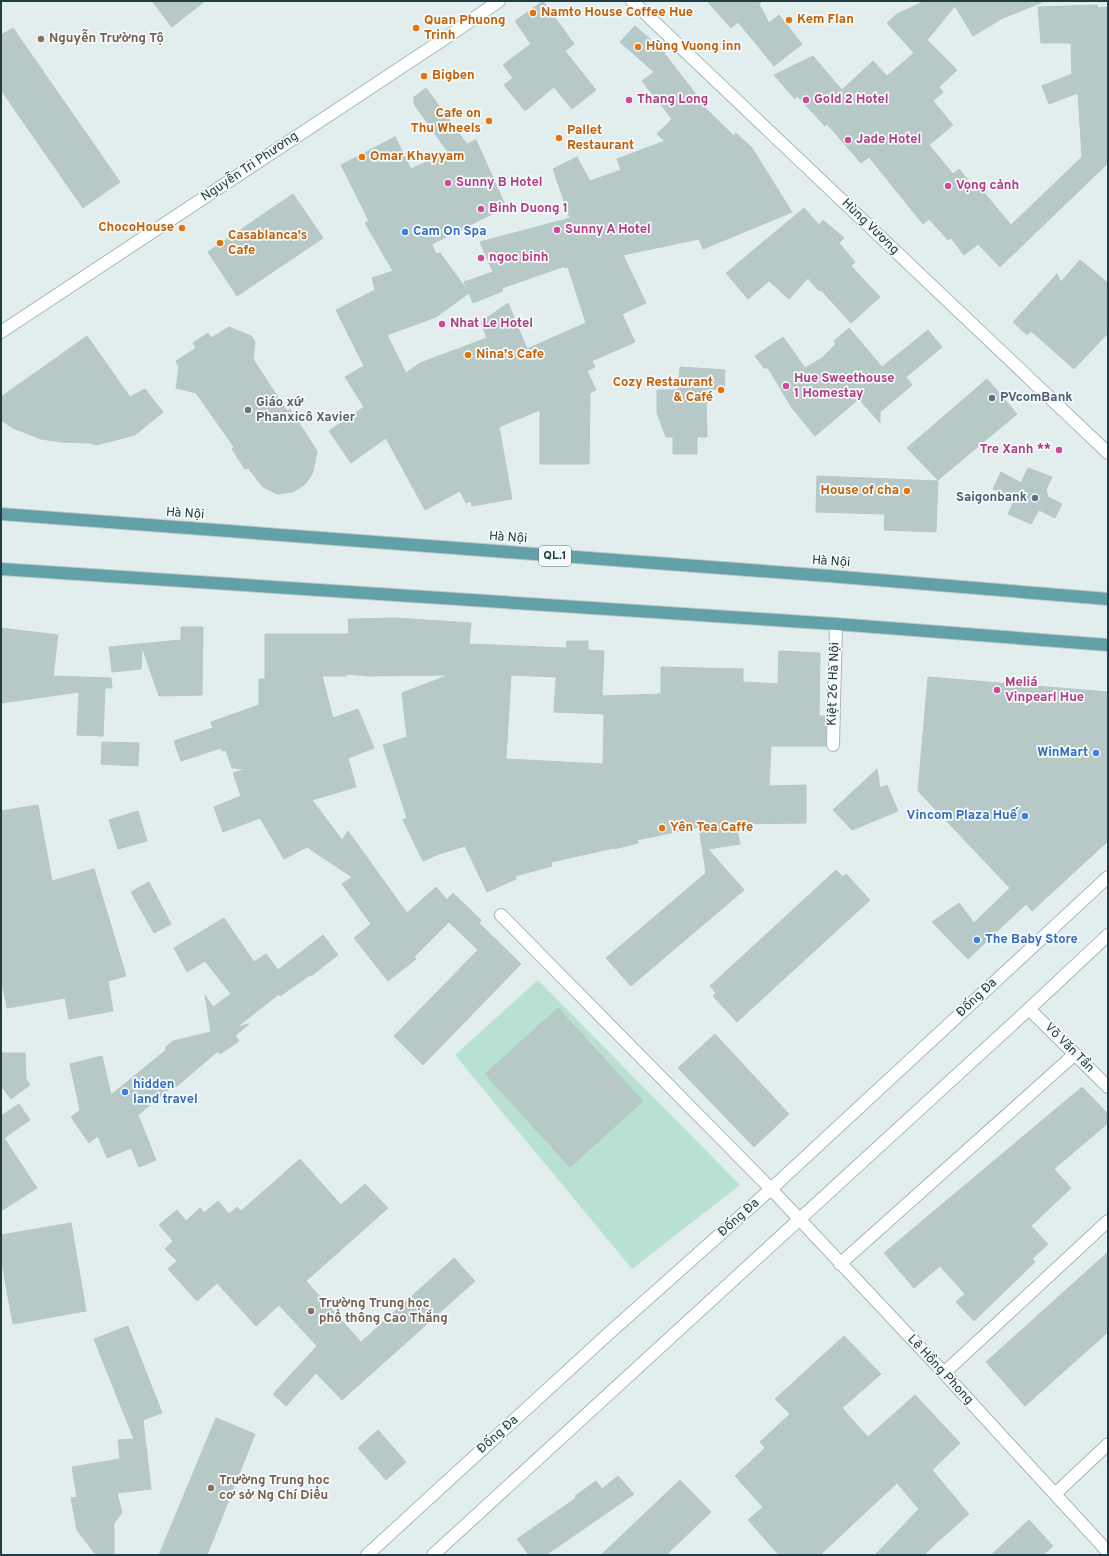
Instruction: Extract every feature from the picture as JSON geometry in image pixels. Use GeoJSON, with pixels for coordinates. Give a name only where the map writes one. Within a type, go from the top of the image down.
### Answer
{"type":"FeatureCollection","features":[{"type":"Feature","properties":{"kind":"main road","name":"Hà Nội"},"geometry":{"type":"LineString","coordinates":[[1,514],[1108,599]]}},
{"type":"Feature","properties":{"kind":"main road"},"geometry":{"type":"LineString","coordinates":[[1,569],[836,624],[1108,645]]}},
{"type":"Feature","properties":{"kind":"street","name":"Nguyễn Tri Phương"},"geometry":{"type":"LineString","coordinates":[[1,332],[441,41],[499,1]]}},
{"type":"Feature","properties":{"kind":"street","name":"Hùng Vương"},"geometry":{"type":"LineString","coordinates":[[632,1],[1108,453]]}},
{"type":"Feature","properties":{"kind":"street","name":"Kiệt 26 Hà Nội"},"geometry":{"type":"LineString","coordinates":[[833,744],[836,624]]}},
{"type":"Feature","properties":{"kind":"street","name":"Đống Đa"},"geometry":{"type":"LineString","coordinates":[[366,1555],[601,1340],[771,1189],[1108,877]]}},
{"type":"Feature","properties":{"kind":"street","name":"Lê Hồng Phong"},"geometry":{"type":"LineString","coordinates":[[501,915],[771,1189],[944,1373],[1108,1552]]}},
{"type":"Feature","properties":{"kind":"street"},"geometry":{"type":"LineString","coordinates":[[433,1555],[1108,935]]}},
{"type":"Feature","properties":{"kind":"street","name":"Võ Văn Tần"},"geometry":{"type":"LineString","coordinates":[[1029,1009],[1108,1087]]}},
{"type":"Feature","properties":{"kind":"street"},"geometry":{"type":"LineString","coordinates":[[840,1264],[1075,1054]]}},
{"type":"Feature","properties":{"kind":"street"},"geometry":{"type":"LineString","coordinates":[[944,1373],[1108,1221]]}},
{"type":"Feature","properties":{"kind":"street"},"geometry":{"type":"LineString","coordinates":[[1055,1494],[1108,1444]]}},
{"type":"Feature","properties":{"kind":"green space"},"geometry":{"type":"Polygon","coordinates":[[[538,980],[740,1185],[632,1269],[455,1055],[538,980]]]}},
{"type":"Feature","properties":{"kind":"building"},"geometry":{"type":"Polygon","coordinates":[[[152,1],[205,1],[172,27],[152,1]]]}},
{"type":"Feature","properties":{"kind":"building"},"geometry":{"type":"Polygon","coordinates":[[[543,1],[574,44],[565,51],[596,90],[572,109],[554,87],[525,111],[504,85],[513,78],[503,65],[531,44],[515,21],[543,1]]]}},
{"type":"Feature","properties":{"kind":"building"},"geometry":{"type":"Polygon","coordinates":[[[707,1],[762,1],[759,4],[769,23],[779,15],[802,44],[774,66],[738,22],[731,28],[707,1]]]}},
{"type":"Feature","properties":{"kind":"building"},"geometry":{"type":"Polygon","coordinates":[[[925,1],[1043,1],[1003,18],[973,36],[955,6],[927,40],[957,70],[939,87],[943,92],[933,101],[953,125],[929,145],[953,174],[959,169],[978,192],[981,189],[1011,225],[1082,157],[1078,93],[1049,104],[1042,86],[1072,74],[1071,43],[1041,43],[1038,7],[1097,5],[1098,8],[1108,7],[1108,163],[1000,267],[978,244],[964,255],[951,238],[948,240],[929,219],[923,224],[869,157],[861,163],[827,124],[825,126],[797,96],[795,99],[774,75],[813,56],[842,90],[873,61],[887,76],[914,53],[887,23],[897,14],[925,1]]]}},
{"type":"Feature","properties":{"kind":"building"},"geometry":{"type":"Polygon","coordinates":[[[635,26],[665,52],[664,53],[699,98],[697,100],[734,136],[736,133],[752,148],[792,212],[703,249],[699,239],[623,255],[646,303],[622,314],[635,342],[592,361],[595,367],[587,371],[596,390],[590,393],[589,464],[540,464],[540,410],[499,427],[512,499],[472,506],[471,501],[466,503],[460,491],[425,510],[386,438],[351,463],[329,431],[364,407],[345,377],[364,366],[336,310],[375,290],[372,278],[393,271],[365,223],[369,221],[341,165],[395,137],[411,169],[448,152],[414,104],[414,97],[426,88],[467,144],[476,140],[506,207],[432,244],[436,254],[440,253],[467,290],[464,282],[493,272],[480,242],[570,218],[553,169],[577,157],[590,181],[621,170],[617,159],[665,141],[657,134],[672,119],[642,81],[654,72],[620,42],[635,26]],[[565,266],[502,288],[503,291],[473,303],[469,293],[436,317],[387,335],[406,373],[420,363],[487,338],[481,322],[508,303],[527,349],[586,323],[568,267],[565,268],[565,266]]]}},
{"type":"Feature","properties":{"kind":"building"},"geometry":{"type":"Polygon","coordinates":[[[13,28],[120,182],[83,208],[1,90],[1,35],[13,28]]]}},
{"type":"Feature","properties":{"kind":"building"},"geometry":{"type":"Polygon","coordinates":[[[293,194],[323,238],[237,296],[208,252],[293,194]]]}},
{"type":"Feature","properties":{"kind":"building"},"geometry":{"type":"Polygon","coordinates":[[[804,208],[819,225],[823,220],[844,238],[839,243],[855,262],[851,266],[880,297],[851,323],[808,278],[789,299],[769,281],[748,299],[726,273],[804,208]]]}},
{"type":"Feature","properties":{"kind":"building"},"geometry":{"type":"Polygon","coordinates":[[[1080,260],[1108,283],[1108,333],[1074,369],[1031,331],[1027,335],[1013,322],[1057,274],[1061,282],[1080,260]]]}},
{"type":"Feature","properties":{"kind":"building","name":"Giáo xứ Phanxicô Xavier"},"geometry":{"type":"Polygon","coordinates":[[[229,327],[251,336],[255,342],[253,359],[287,411],[290,409],[317,451],[313,472],[309,479],[304,485],[293,492],[277,494],[263,487],[248,468],[245,469],[232,449],[234,447],[196,393],[176,388],[179,367],[176,361],[196,348],[193,343],[208,333],[211,338],[229,327]]]}},
{"type":"Feature","properties":{"kind":"building"},"geometry":{"type":"Polygon","coordinates":[[[849,328],[882,367],[928,330],[942,347],[906,377],[912,385],[880,412],[880,423],[859,399],[815,436],[792,408],[768,368],[764,368],[755,356],[783,337],[805,368],[822,358],[836,344],[834,341],[849,328]]]}},
{"type":"Feature","properties":{"kind":"building"},"geometry":{"type":"Polygon","coordinates":[[[87,336],[130,397],[145,389],[163,412],[135,435],[96,445],[90,443],[61,442],[41,439],[13,428],[1,420],[1,397],[87,336]]]}},
{"type":"Feature","properties":{"kind":"building"},"geometry":{"type":"Polygon","coordinates":[[[680,367],[725,370],[724,390],[706,389],[707,437],[697,437],[697,454],[673,454],[673,437],[666,437],[657,413],[657,390],[678,390],[680,367]]]}},
{"type":"Feature","properties":{"kind":"building"},"geometry":{"type":"Polygon","coordinates":[[[987,379],[1017,414],[938,480],[907,448],[987,379]]]}},
{"type":"Feature","properties":{"kind":"building"},"geometry":{"type":"Polygon","coordinates":[[[1028,468],[1052,477],[1046,490],[1048,497],[1062,504],[1055,518],[1039,510],[1031,524],[1008,514],[1015,499],[993,489],[1001,472],[1021,483],[1028,468]]]}},
{"type":"Feature","properties":{"kind":"building"},"geometry":{"type":"Polygon","coordinates":[[[817,476],[938,481],[936,532],[884,530],[885,514],[816,512],[817,476]]]}},
{"type":"Feature","properties":{"kind":"building"},"geometry":{"type":"Polygon","coordinates":[[[395,618],[471,623],[469,644],[566,648],[567,641],[588,641],[588,650],[604,651],[602,696],[661,694],[661,667],[743,669],[743,682],[778,684],[779,651],[820,653],[819,716],[826,716],[826,746],[771,746],[769,786],[806,785],[806,823],[736,824],[740,844],[708,849],[744,890],[631,986],[606,958],[706,873],[699,827],[637,840],[638,843],[614,849],[551,862],[552,866],[515,876],[516,879],[487,892],[465,846],[439,854],[423,861],[403,820],[407,818],[383,745],[407,737],[402,693],[449,675],[369,676],[345,674],[346,676],[322,676],[333,718],[358,709],[374,748],[348,758],[356,787],[312,800],[342,840],[348,831],[407,913],[436,887],[447,900],[453,893],[481,920],[479,923],[521,964],[423,1065],[394,1036],[478,950],[449,922],[414,957],[416,959],[388,981],[354,938],[371,924],[342,884],[352,877],[307,847],[284,859],[260,818],[223,832],[214,807],[241,796],[233,773],[246,769],[232,768],[226,750],[222,751],[221,748],[181,761],[174,741],[213,728],[211,722],[259,705],[259,679],[265,679],[265,634],[349,634],[348,619],[395,618]],[[511,675],[506,759],[603,764],[604,714],[554,712],[556,677],[511,675]]]}},
{"type":"Feature","properties":{"kind":"building"},"geometry":{"type":"Polygon","coordinates":[[[181,627],[203,627],[202,695],[159,696],[142,647],[141,669],[112,672],[109,647],[181,640],[181,627]]]}},
{"type":"Feature","properties":{"kind":"building"},"geometry":{"type":"Polygon","coordinates":[[[1,628],[58,635],[53,676],[111,678],[112,688],[105,688],[103,736],[77,735],[79,692],[1,703],[1,628]]]}},
{"type":"Feature","properties":{"kind":"building","name":"Vincom Plaza Huế"},"geometry":{"type":"Polygon","coordinates":[[[928,677],[1108,692],[1108,841],[1032,911],[1026,904],[968,959],[932,922],[959,903],[974,923],[1010,888],[918,791],[928,677]]]}},
{"type":"Feature","properties":{"kind":"building"},"geometry":{"type":"Polygon","coordinates":[[[102,742],[139,743],[138,766],[101,764],[102,742]]]}},
{"type":"Feature","properties":{"kind":"building"},"geometry":{"type":"Polygon","coordinates":[[[877,769],[880,788],[887,785],[898,811],[852,830],[833,810],[877,769]]]}},
{"type":"Feature","properties":{"kind":"building"},"geometry":{"type":"Polygon","coordinates":[[[38,805],[52,881],[94,869],[126,976],[108,981],[113,1011],[69,1019],[65,998],[7,1008],[1,977],[1,811],[38,805]]]}},
{"type":"Feature","properties":{"kind":"building"},"geometry":{"type":"Polygon","coordinates":[[[138,811],[147,841],[118,849],[109,820],[138,811]]]}},
{"type":"Feature","properties":{"kind":"building"},"geometry":{"type":"Polygon","coordinates":[[[836,870],[843,877],[846,874],[870,900],[737,1022],[713,996],[716,993],[710,986],[836,870]]]}},
{"type":"Feature","properties":{"kind":"building"},"geometry":{"type":"Polygon","coordinates":[[[149,882],[171,924],[154,933],[131,892],[149,882]]]}},
{"type":"Feature","properties":{"kind":"building"},"geometry":{"type":"Polygon","coordinates":[[[224,918],[254,962],[266,954],[278,970],[323,935],[338,955],[311,976],[310,975],[280,996],[279,994],[237,1027],[249,1024],[235,1036],[239,1041],[220,1054],[218,1051],[176,1087],[174,1085],[138,1115],[156,1160],[139,1167],[131,1148],[107,1158],[98,1136],[89,1143],[71,1117],[80,1110],[70,1064],[102,1056],[111,1095],[166,1050],[165,1048],[173,1041],[211,1032],[205,995],[213,1007],[231,994],[205,961],[187,972],[174,948],[224,918]]]}},
{"type":"Feature","properties":{"kind":"building"},"geometry":{"type":"Polygon","coordinates":[[[558,1008],[643,1101],[570,1167],[485,1074],[558,1008]]]}},
{"type":"Feature","properties":{"kind":"building"},"geometry":{"type":"Polygon","coordinates":[[[715,1034],[789,1114],[754,1147],[678,1068],[715,1034]]]}},
{"type":"Feature","properties":{"kind":"building"},"geometry":{"type":"Polygon","coordinates":[[[1,1053],[25,1053],[26,1079],[30,1085],[11,1099],[1,1086],[1,1053]]]}},
{"type":"Feature","properties":{"kind":"building"},"geometry":{"type":"Polygon","coordinates":[[[1082,1087],[1108,1114],[1108,1123],[1054,1169],[1071,1188],[1031,1226],[1048,1244],[1032,1259],[1035,1262],[974,1321],[956,1302],[965,1294],[940,1266],[914,1288],[884,1253],[1082,1087]]]}},
{"type":"Feature","properties":{"kind":"building"},"geometry":{"type":"Polygon","coordinates":[[[19,1104],[30,1120],[4,1138],[37,1188],[1,1211],[1,1116],[19,1104]]]}},
{"type":"Feature","properties":{"kind":"building"},"geometry":{"type":"Polygon","coordinates":[[[300,1159],[341,1205],[365,1184],[388,1208],[306,1281],[361,1342],[454,1258],[475,1281],[342,1400],[316,1373],[286,1406],[273,1394],[317,1346],[279,1305],[256,1326],[217,1283],[197,1301],[168,1269],[177,1261],[165,1249],[173,1241],[159,1225],[177,1210],[186,1221],[200,1208],[204,1213],[218,1201],[229,1214],[237,1207],[241,1211],[300,1159]]]}},
{"type":"Feature","properties":{"kind":"building"},"geometry":{"type":"Polygon","coordinates":[[[71,1223],[86,1311],[13,1324],[1,1258],[1,1235],[71,1223]]]}},
{"type":"Feature","properties":{"kind":"building"},"geometry":{"type":"Polygon","coordinates":[[[1108,1252],[1108,1332],[1025,1406],[986,1362],[1108,1252]]]}},
{"type":"Feature","properties":{"kind":"building"},"geometry":{"type":"Polygon","coordinates":[[[128,1326],[162,1413],[143,1420],[151,1489],[117,1493],[122,1513],[114,1523],[114,1555],[96,1555],[77,1530],[71,1498],[77,1497],[72,1467],[120,1459],[118,1440],[134,1439],[94,1339],[128,1326]]]}},
{"type":"Feature","properties":{"kind":"building"},"geometry":{"type":"Polygon","coordinates":[[[844,1336],[881,1374],[842,1408],[868,1437],[915,1395],[960,1443],[932,1470],[969,1514],[924,1555],[875,1555],[919,1509],[897,1483],[820,1555],[779,1555],[748,1520],[763,1507],[735,1476],[765,1448],[760,1442],[790,1414],[775,1399],[844,1336]]]}},
{"type":"Feature","properties":{"kind":"building","name":"Trường Trung học cơ sở Ng Chí Diểu"},"geometry":{"type":"Polygon","coordinates":[[[216,1418],[255,1434],[207,1555],[159,1555],[216,1418]]]}},
{"type":"Feature","properties":{"kind":"building"},"geometry":{"type":"Polygon","coordinates":[[[378,1430],[406,1462],[386,1480],[358,1448],[378,1430]]]}},
{"type":"Feature","properties":{"kind":"building"},"geometry":{"type":"Polygon","coordinates":[[[618,1476],[634,1494],[546,1555],[529,1555],[517,1539],[576,1498],[575,1496],[596,1481],[602,1489],[618,1476]]]}},
{"type":"Feature","properties":{"kind":"building"},"geometry":{"type":"Polygon","coordinates":[[[680,1480],[711,1512],[666,1555],[601,1555],[680,1480]]]}},
{"type":"Feature","properties":{"kind":"building"},"geometry":{"type":"Polygon","coordinates":[[[1029,1520],[1053,1546],[1043,1555],[991,1555],[1029,1520]]]}},
{"type":"Feature","properties":{"kind":"place","name":"Namto House Coffee Hue"},"geometry":{"type":"Point","coordinates":[533,13]}},
{"type":"Feature","properties":{"kind":"place","name":"Kem Flan"},"geometry":{"type":"Point","coordinates":[789,20]}},
{"type":"Feature","properties":{"kind":"place","name":"Quan Phuong Trinh"},"geometry":{"type":"Point","coordinates":[416,28]}},
{"type":"Feature","properties":{"kind":"place","name":"Nguyễn Trường Tộ"},"geometry":{"type":"Point","coordinates":[41,39]}},
{"type":"Feature","properties":{"kind":"place","name":"Hùng Vuong inn"},"geometry":{"type":"Point","coordinates":[638,47]}},
{"type":"Feature","properties":{"kind":"place","name":"Bigben"},"geometry":{"type":"Point","coordinates":[424,76]}},
{"type":"Feature","properties":{"kind":"place","name":"Thang Long"},"geometry":{"type":"Point","coordinates":[629,100]}},
{"type":"Feature","properties":{"kind":"place","name":"Gold 2 Hotel"},"geometry":{"type":"Point","coordinates":[806,100]}},
{"type":"Feature","properties":{"kind":"place","name":"Cafe on Thu Wheels"},"geometry":{"type":"Point","coordinates":[489,121]}},
{"type":"Feature","properties":{"kind":"place","name":"Pallet Restaurant"},"geometry":{"type":"Point","coordinates":[559,138]}},
{"type":"Feature","properties":{"kind":"place","name":"Jade Hotel"},"geometry":{"type":"Point","coordinates":[848,140]}},
{"type":"Feature","properties":{"kind":"place","name":"Omar Khayyam"},"geometry":{"type":"Point","coordinates":[362,157]}},
{"type":"Feature","properties":{"kind":"place","name":"Sunny B Hotel"},"geometry":{"type":"Point","coordinates":[448,183]}},
{"type":"Feature","properties":{"kind":"place","name":"Vọng cảnh"},"geometry":{"type":"Point","coordinates":[948,186]}},
{"type":"Feature","properties":{"kind":"place","name":"Binh Duong 1"},"geometry":{"type":"Point","coordinates":[481,209]}},
{"type":"Feature","properties":{"kind":"place","name":"ChocoHouse"},"geometry":{"type":"Point","coordinates":[182,228]}},
{"type":"Feature","properties":{"kind":"place","name":"Sunny A Hotel"},"geometry":{"type":"Point","coordinates":[557,230]}},
{"type":"Feature","properties":{"kind":"place","name":"Cam On Spa"},"geometry":{"type":"Point","coordinates":[405,232]}},
{"type":"Feature","properties":{"kind":"place","name":"Casablanca's Cafe"},"geometry":{"type":"Point","coordinates":[220,243]}},
{"type":"Feature","properties":{"kind":"place","name":"ngoc binh"},"geometry":{"type":"Point","coordinates":[481,258]}},
{"type":"Feature","properties":{"kind":"place","name":"Nhat Le Hotel"},"geometry":{"type":"Point","coordinates":[442,324]}},
{"type":"Feature","properties":{"kind":"place","name":"Nina's Cafe"},"geometry":{"type":"Point","coordinates":[468,355]}},
{"type":"Feature","properties":{"kind":"place","name":"Hue Sweethouse 1 Homestay"},"geometry":{"type":"Point","coordinates":[786,386]}},
{"type":"Feature","properties":{"kind":"place","name":"Cozy Restaurant & Café"},"geometry":{"type":"Point","coordinates":[721,390]}},
{"type":"Feature","properties":{"kind":"place","name":"PVcomBank"},"geometry":{"type":"Point","coordinates":[992,398]}},
{"type":"Feature","properties":{"kind":"place","name":"Giáo xứ Phanxicô Xavier"},"geometry":{"type":"Point","coordinates":[248,410]}},
{"type":"Feature","properties":{"kind":"place","name":"Tre Xanh **"},"geometry":{"type":"Point","coordinates":[1059,450]}},
{"type":"Feature","properties":{"kind":"place","name":"House of cha"},"geometry":{"type":"Point","coordinates":[907,491]}},
{"type":"Feature","properties":{"kind":"place","name":"Saigonbank"},"geometry":{"type":"Point","coordinates":[1035,498]}},
{"type":"Feature","properties":{"kind":"place","name":"Meliá Vinpearl Hue"},"geometry":{"type":"Point","coordinates":[997,690]}},
{"type":"Feature","properties":{"kind":"place","name":"WinMart"},"geometry":{"type":"Point","coordinates":[1096,753]}},
{"type":"Feature","properties":{"kind":"place","name":"Vincom Plaza Huế"},"geometry":{"type":"Point","coordinates":[1025,816]}},
{"type":"Feature","properties":{"kind":"place","name":"Yên Tea Caffe"},"geometry":{"type":"Point","coordinates":[662,828]}},
{"type":"Feature","properties":{"kind":"place","name":"The Baby Store"},"geometry":{"type":"Point","coordinates":[977,940]}},
{"type":"Feature","properties":{"kind":"place","name":"hidden land travel"},"geometry":{"type":"Point","coordinates":[125,1092]}},
{"type":"Feature","properties":{"kind":"place","name":"Trường Trung học phổ thông Cao Thắng"},"geometry":{"type":"Point","coordinates":[311,1311]}},
{"type":"Feature","properties":{"kind":"place","name":"Trường Trung học cơ sở Ng Chí Diểu"},"geometry":{"type":"Point","coordinates":[211,1488]}}]}
